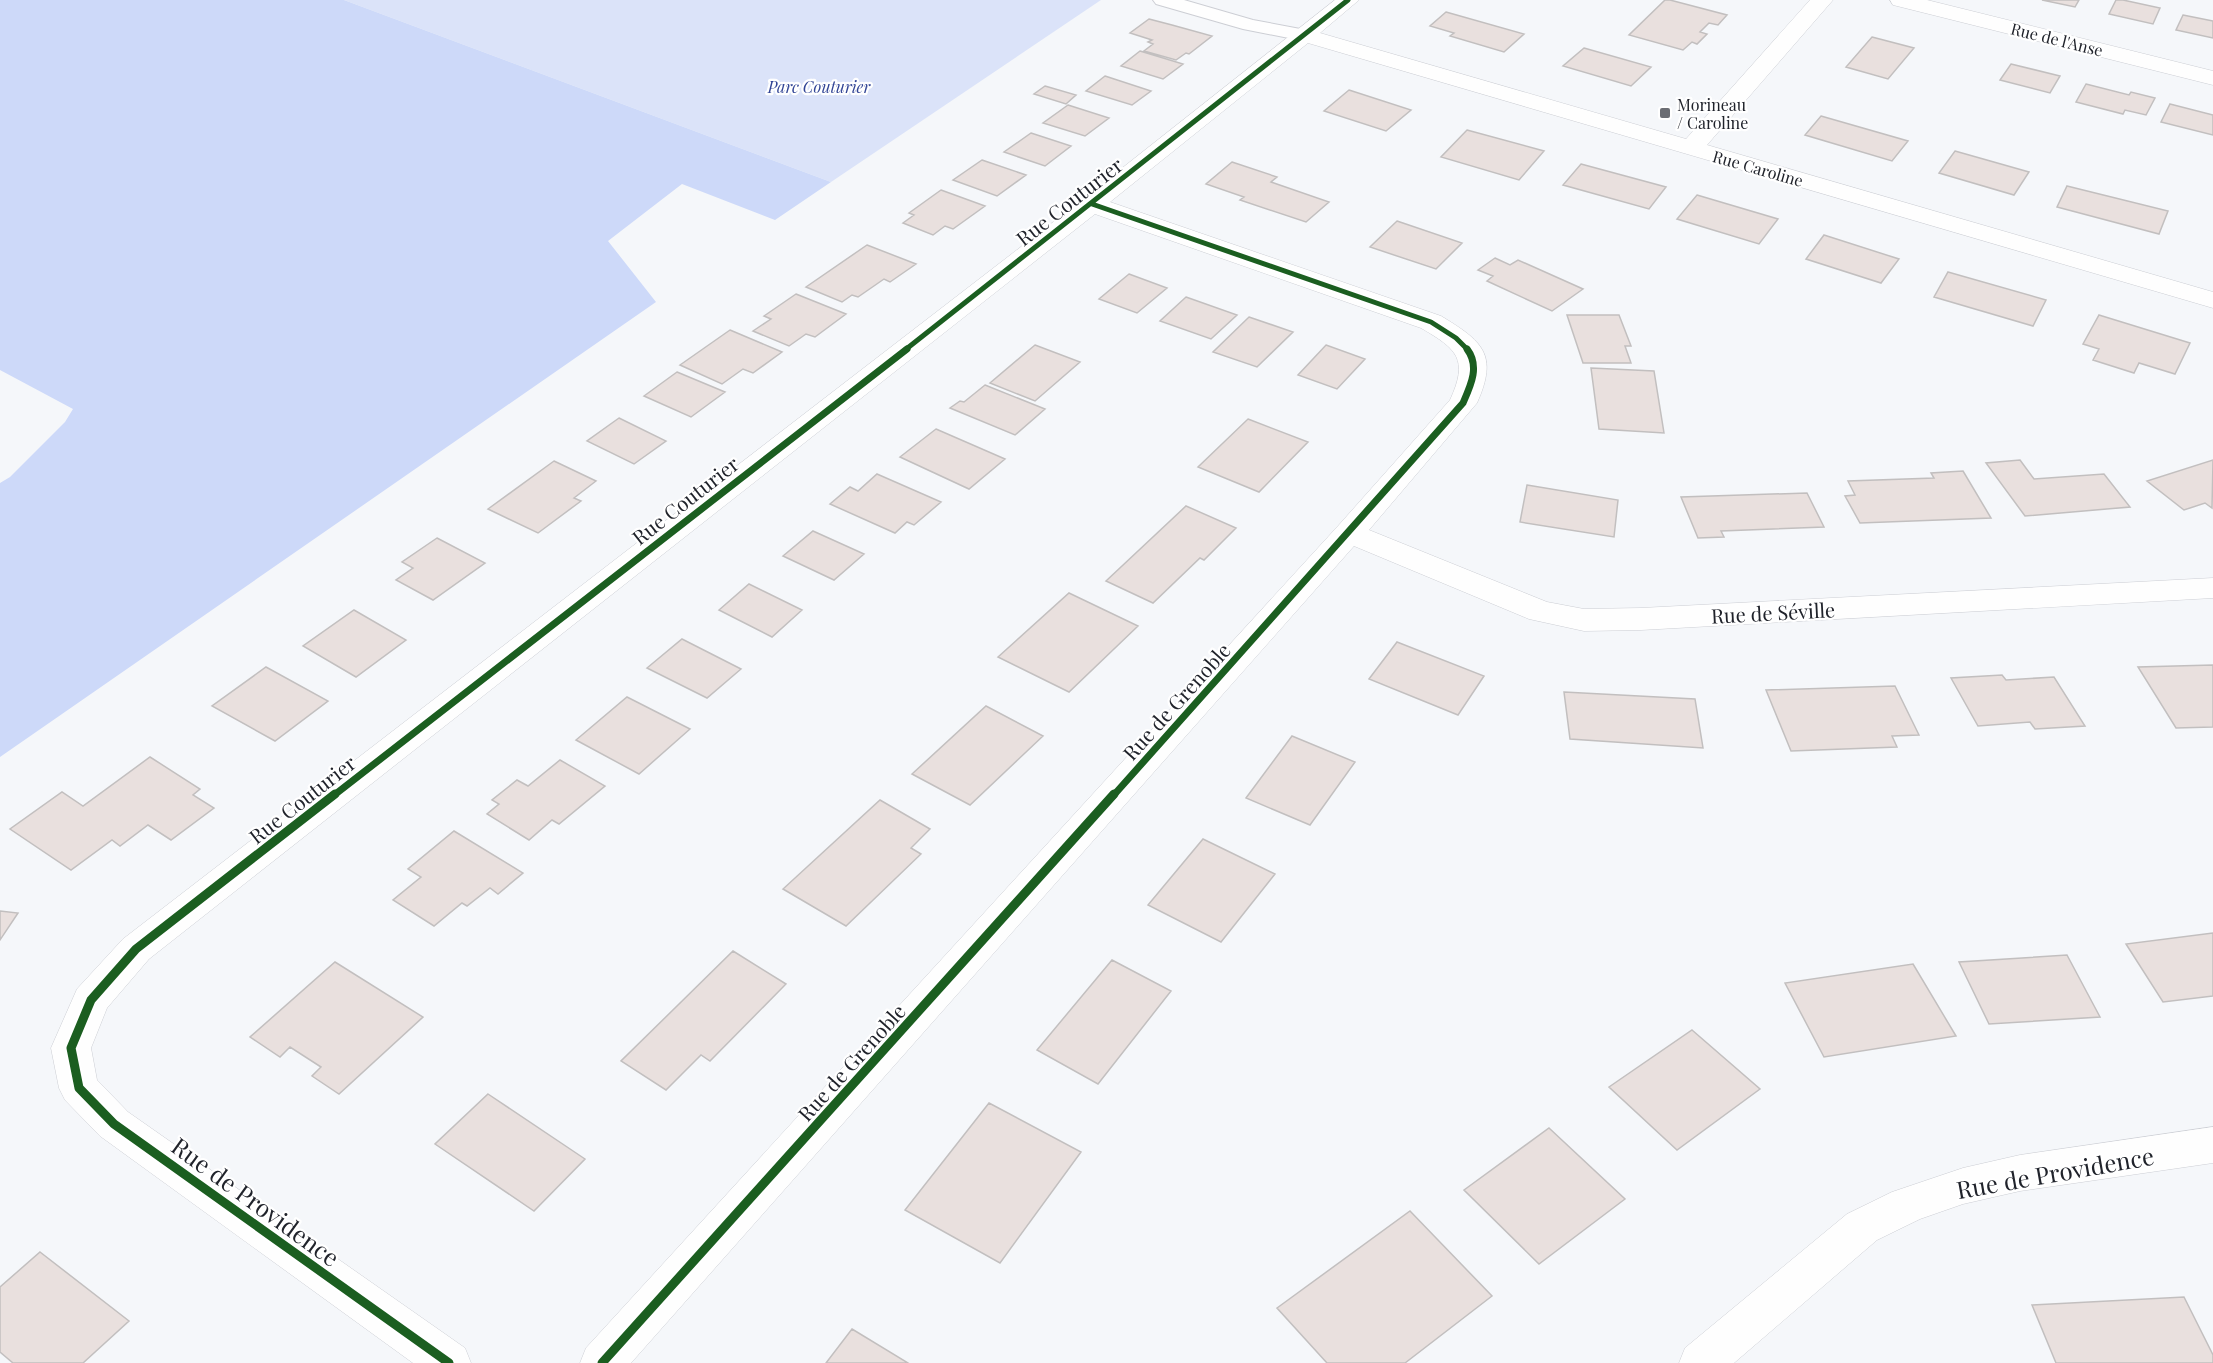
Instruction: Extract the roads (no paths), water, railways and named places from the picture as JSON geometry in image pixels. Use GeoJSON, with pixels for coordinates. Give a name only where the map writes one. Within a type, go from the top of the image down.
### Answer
{"type":"FeatureCollection","features":[{"type":"Feature","properties":{"kind":"street","name":"Rue Couturier"},"geometry":{"type":"LineString","coordinates":[[71,1048],[91,1000],[136,949],[1092,204],[1348,0]]}},
{"type":"Feature","properties":{"kind":"street"},"geometry":{"type":"LineString","coordinates":[[1691,148],[1822,0]]}},
{"type":"Feature","properties":{"kind":"street","name":"Rue de l'Anse"},"geometry":{"type":"LineString","coordinates":[[1901,0],[2213,78]]}},
{"type":"Feature","properties":{"kind":"street","name":"Rue Caroline"},"geometry":{"type":"LineString","coordinates":[[1304,35],[2213,300]]}},
{"type":"Feature","properties":{"kind":"street","name":"Rue de Grenoble"},"geometry":{"type":"LineString","coordinates":[[602,1363],[1349,533],[1463,403],[1476,374],[1472,356],[1460,339],[1431,322],[1092,204]]}},
{"type":"Feature","properties":{"kind":"street","name":"Rue de Séville"},"geometry":{"type":"LineString","coordinates":[[1349,533],[1540,610],[1584,620],[1665,618],[2213,588]]}},
{"type":"Feature","properties":{"kind":"street","name":"Rue de Providence"},"geometry":{"type":"LineString","coordinates":[[71,1048],[79,1088],[114,1124],[449,1363]]}},
{"type":"Feature","properties":{"kind":"street","name":"Rue de Providence"},"geometry":{"type":"LineString","coordinates":[[1701,1363],[1863,1227],[1907,1205],[1963,1186],[2020,1173],[2213,1144]]}},
{"type":"Feature","properties":{"kind":"lane"},"geometry":{"type":"LineString","coordinates":[[1163,0],[1250,25],[1304,35]]}},
{"type":"Feature","properties":{"kind":"place","name":"Morineau / Caroline"},"geometry":{"type":"Point","coordinates":[1665,113]}},
{"type":"Feature","properties":{"kind":"park label","name":"Parc Couturier"},"geometry":{"type":"Point","coordinates":[819,86]}}]}
